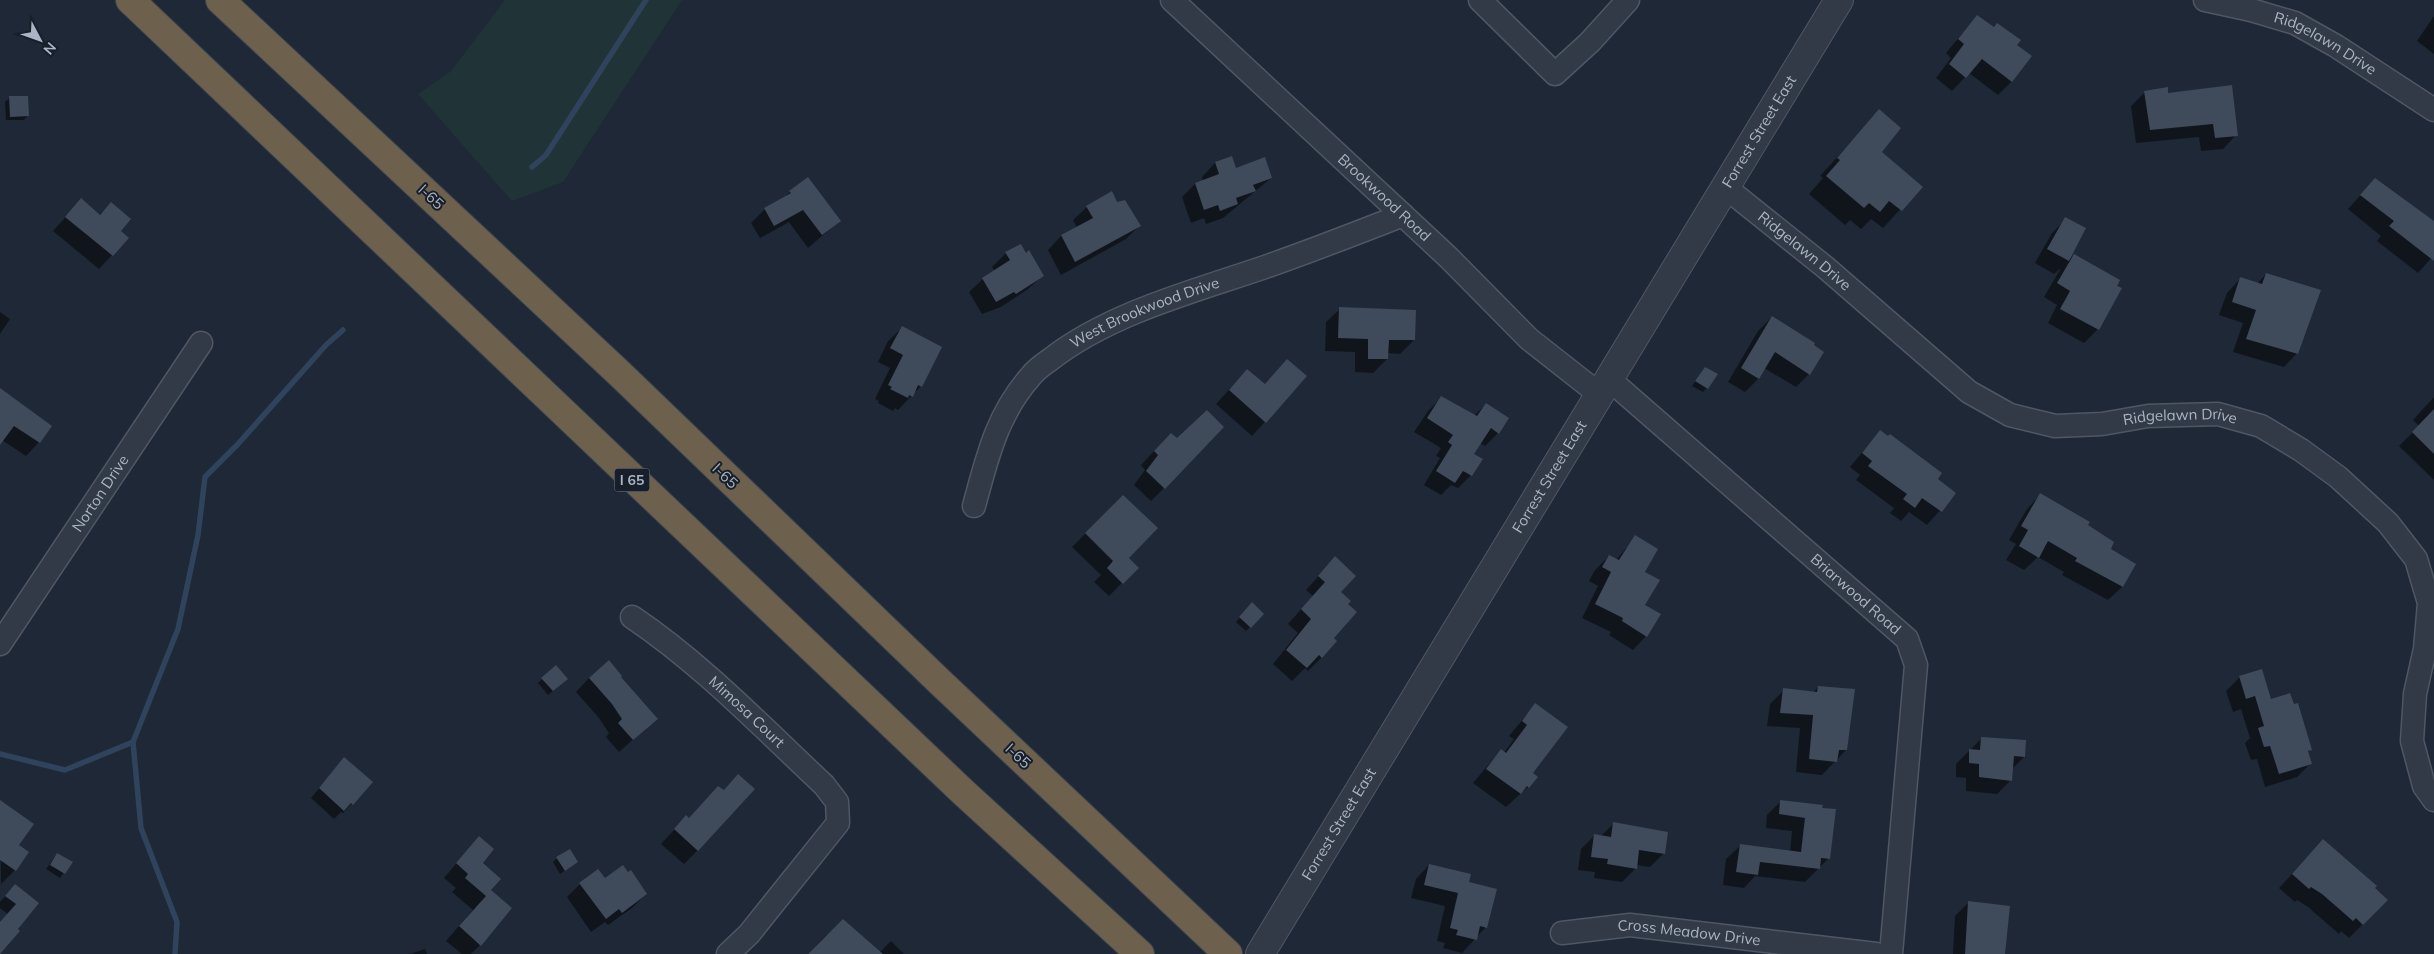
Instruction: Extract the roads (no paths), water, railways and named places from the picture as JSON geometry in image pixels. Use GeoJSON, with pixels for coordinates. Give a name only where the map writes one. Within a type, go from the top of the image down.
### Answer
{"type":"FeatureCollection","features":[{"type":"Feature","properties":{"kind":"highway","name":"I 65"},"geometry":{"type":"LineString","coordinates":[[130,0],[963,792],[1140,954]]}},
{"type":"Feature","properties":{"kind":"highway","name":"I-65"},"geometry":{"type":"LineString","coordinates":[[220,0],[620,374],[940,683],[1228,954]]}},
{"type":"Feature","properties":{"kind":"street","name":"Brookwood Road"},"geometry":{"type":"LineString","coordinates":[[1172,0],[1449,258],[1529,339],[1605,387]]}},
{"type":"Feature","properties":{"kind":"street"},"geometry":{"type":"LineString","coordinates":[[1480,0],[1555,74],[1590,42],[1628,0]]}},
{"type":"Feature","properties":{"kind":"street","name":"Forrest Street East"},"geometry":{"type":"LineString","coordinates":[[1260,954],[1839,0]]}},
{"type":"Feature","properties":{"kind":"street","name":"Ridgelawn Drive"},"geometry":{"type":"LineString","coordinates":[[2205,0],[2251,10],[2296,23],[2336,46],[2434,110]]}},
{"type":"Feature","properties":{"kind":"street","name":"Ridgelawn Drive"},"geometry":{"type":"LineString","coordinates":[[1725,187],[1825,267],[1969,392],[2010,415],[2055,426],[2102,424],[2148,416],[2218,414],[2262,426],[2301,450],[2338,477],[2388,523],[2416,559],[2429,603],[2425,649],[2415,694],[2412,741],[2424,786],[2434,800]]}},
{"type":"Feature","properties":{"kind":"street","name":"West Brookwood Drive"},"geometry":{"type":"LineString","coordinates":[[974,506],[987,456],[1004,412],[1032,374],[1069,345],[1111,324],[1177,297],[1327,245],[1403,215]]}},
{"type":"Feature","properties":{"kind":"street","name":"Norton Drive"},"geometry":{"type":"LineString","coordinates":[[0,644],[201,343]]}},
{"type":"Feature","properties":{"kind":"street","name":"Briarwood Road"},"geometry":{"type":"LineString","coordinates":[[1605,387],[1907,639],[1916,665],[1891,954]]}},
{"type":"Feature","properties":{"kind":"street","name":"Mimosa Court"},"geometry":{"type":"LineString","coordinates":[[632,617],[706,674],[824,784],[837,802],[838,823],[749,934],[728,954]]}},
{"type":"Feature","properties":{"kind":"street","name":"Cross Meadow Drive"},"geometry":{"type":"LineString","coordinates":[[1562,933],[1630,925],[1876,954]]}},
{"type":"Feature","properties":{"kind":"waterway"},"geometry":{"type":"LineString","coordinates":[[532,167],[546,155],[646,0]]}},
{"type":"Feature","properties":{"kind":"waterway"},"geometry":{"type":"LineString","coordinates":[[175,954],[177,922],[141,828],[133,742],[178,629],[198,535],[205,477],[238,444],[326,345],[343,330]]}},
{"type":"Feature","properties":{"kind":"waterway"},"geometry":{"type":"LineString","coordinates":[[0,754],[65,770],[133,742]]}}]}
